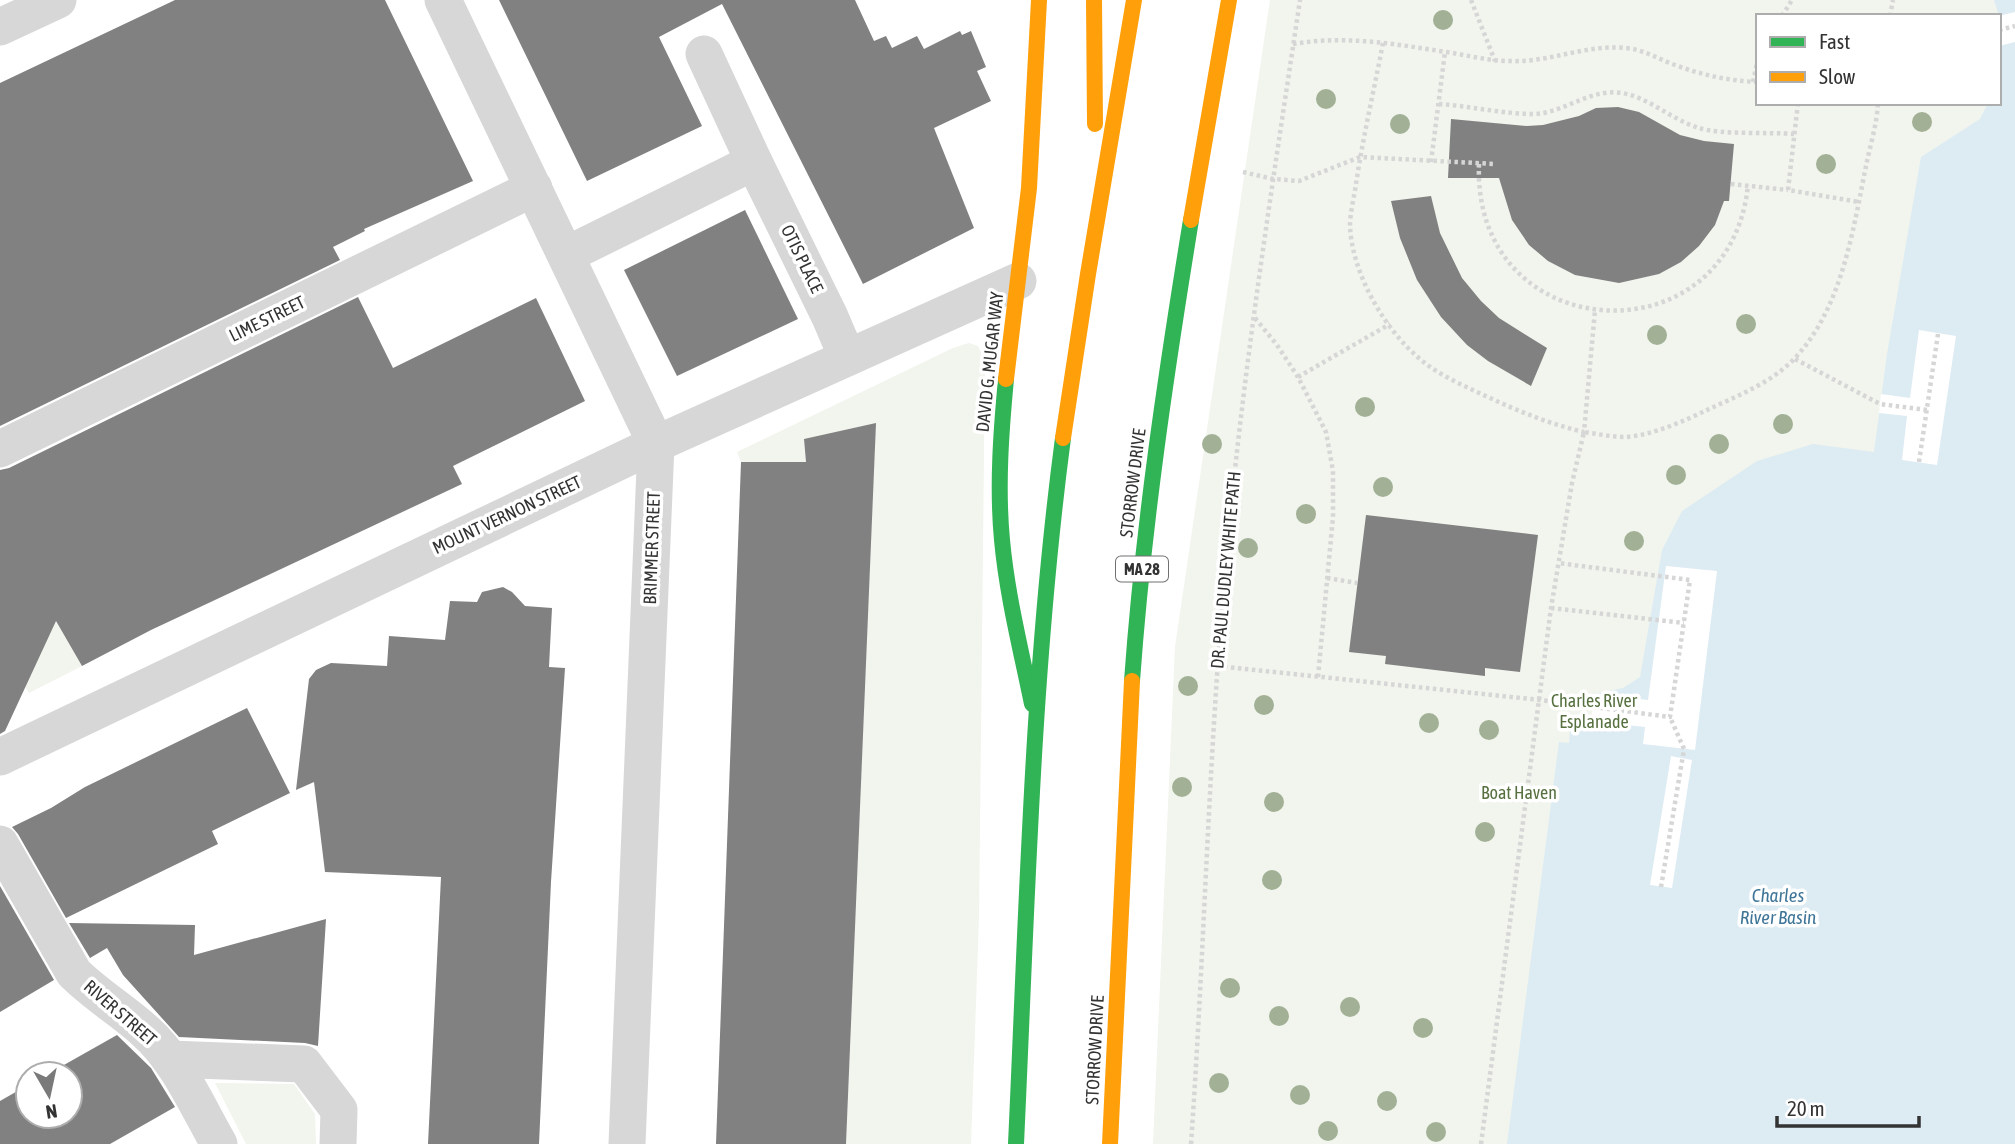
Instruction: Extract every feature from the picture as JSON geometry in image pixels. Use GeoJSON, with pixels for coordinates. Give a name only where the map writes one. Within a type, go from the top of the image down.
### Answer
{"type":"FeatureCollection","features":[{"type":"Feature","properties":{"kind":"main road","name":"DAVID G. MUGAR WAY"},"geometry":{"type":"LineString","coordinates":[[1037,726],[1008,583],[1001,518],[1001,433],[1032,137],[1039,0]]}},
{"type":"Feature","properties":{"kind":"main road"},"geometry":{"type":"LineString","coordinates":[[1094,0],[1095,233]]}},
{"type":"Feature","properties":{"kind":"main road"},"geometry":{"type":"LineString","coordinates":[[1016,1144],[1046,592],[1059,466],[1134,0]]}},
{"type":"Feature","properties":{"kind":"main road","name":"STORROW DRIVE"},"geometry":{"type":"LineString","coordinates":[[1110,1144],[1139,600],[1157,443],[1229,0]]}},
{"type":"Feature","properties":{"kind":"street"},"geometry":{"type":"LineString","coordinates":[[0,27],[58,0]]}},
{"type":"Feature","properties":{"kind":"street","name":"BRIMMER STREET"},"geometry":{"type":"LineString","coordinates":[[443,0],[656,444],[627,1144]]}},
{"type":"Feature","properties":{"kind":"street","name":"OTIS PLACE"},"geometry":{"type":"LineString","coordinates":[[704,54],[847,357]]}},
{"type":"Feature","properties":{"kind":"street"},"geometry":{"type":"LineString","coordinates":[[566,255],[754,162]]}},
{"type":"Feature","properties":{"kind":"street","name":"LIME STREET"},"geometry":{"type":"LineString","coordinates":[[0,449],[534,188]]}},
{"type":"Feature","properties":{"kind":"street","name":"MOUNT VERNON STREET"},"geometry":{"type":"LineString","coordinates":[[0,757],[656,444],[1018,281]]}},
{"type":"Feature","properties":{"kind":"street","name":"RIVER STREET"},"geometry":{"type":"LineString","coordinates":[[0,844],[74,973],[91,990],[146,1032],[170,1059],[219,1144]]}},
{"type":"Feature","properties":{"kind":"street"},"geometry":{"type":"LineString","coordinates":[[170,1059],[304,1064],[339,1111],[338,1144]]}},
{"type":"Feature","properties":{"kind":"path","name":"DR. PAUL DUDLEY WHITE PATH"},"geometry":{"type":"LineString","coordinates":[[1191,1144],[1217,666],[1230,516],[1272,179],[1300,0]]}},
{"type":"Feature","properties":{"kind":"path"},"geometry":{"type":"LineString","coordinates":[[1471,0],[1495,61]]}},
{"type":"Feature","properties":{"kind":"path"},"geometry":{"type":"LineString","coordinates":[[1293,44],[1323,39],[1359,40],[1495,61],[1531,61],[1607,48],[1627,48],[1648,53],[1687,70],[1755,82]]}},
{"type":"Feature","properties":{"kind":"path"},"geometry":{"type":"LineString","coordinates":[[1383,43],[1360,157],[1350,224],[1353,249],[1368,292],[1407,347],[1440,374],[1500,404],[1559,426],[1584,432],[1628,437],[1669,425],[1757,386],[1795,359],[1829,303],[1845,260],[1878,105]]}},
{"type":"Feature","properties":{"kind":"path"},"geometry":{"type":"LineString","coordinates":[[1431,162],[1445,52]]}},
{"type":"Feature","properties":{"kind":"path"},"geometry":{"type":"LineString","coordinates":[[1439,104],[1535,114],[1589,96],[1621,93],[1639,98],[1680,122],[1703,129],[1794,134]]}},
{"type":"Feature","properties":{"kind":"path"},"geometry":{"type":"LineString","coordinates":[[1788,190],[1798,105]]}},
{"type":"Feature","properties":{"kind":"path"},"geometry":{"type":"LineString","coordinates":[[1202,162],[1272,179],[1299,181],[1360,157],[1495,164]]}},
{"type":"Feature","properties":{"kind":"path"},"geometry":{"type":"LineString","coordinates":[[1479,164],[1479,191],[1485,218],[1496,243],[1511,266],[1555,298],[1567,304],[1595,310],[1638,309],[1667,300],[1694,285],[1714,266],[1731,244],[1742,219],[1748,186]]}},
{"type":"Feature","properties":{"kind":"path"},"geometry":{"type":"LineString","coordinates":[[1731,184],[1859,202]]}},
{"type":"Feature","properties":{"kind":"path"},"geometry":{"type":"LineString","coordinates":[[1481,1144],[1551,608],[1572,483],[1584,432],[1595,310]]}},
{"type":"Feature","properties":{"kind":"path"},"geometry":{"type":"LineString","coordinates":[[1254,317],[1298,377],[1326,432],[1334,471],[1333,517],[1318,677]]}},
{"type":"Feature","properties":{"kind":"path"},"geometry":{"type":"LineString","coordinates":[[1298,377],[1390,324]]}},
{"type":"Feature","properties":{"kind":"path"},"geometry":{"type":"LineString","coordinates":[[1919,462],[1938,334]]}},
{"type":"Feature","properties":{"kind":"path"},"geometry":{"type":"LineString","coordinates":[[1795,359],[1880,404],[1927,410]]}},
{"type":"Feature","properties":{"kind":"path"},"geometry":{"type":"LineString","coordinates":[[1558,563],[1690,580],[1670,718],[1684,749],[1661,887]]}},
{"type":"Feature","properties":{"kind":"path"},"geometry":{"type":"LineString","coordinates":[[1327,579],[1357,583]]}},
{"type":"Feature","properties":{"kind":"path"},"geometry":{"type":"LineString","coordinates":[[1551,608],[1684,623]]}},
{"type":"Feature","properties":{"kind":"path"},"geometry":{"type":"LineString","coordinates":[[1217,666],[1539,700],[1670,718]]}},
{"type":"Feature","properties":{"kind":"green space","name":"Boat Haven"},"geometry":{"type":"Polygon","coordinates":[[[1270,0],[2015,0],[2015,1144],[1153,1144],[1175,647],[1270,0]]]}},
{"type":"Feature","properties":{"kind":"green space"},"geometry":{"type":"Polygon","coordinates":[[[969,343],[978,346],[985,361],[979,917],[971,1144],[846,1144],[875,438],[804,440],[806,462],[741,462],[737,452],[953,348],[969,343]]]}},
{"type":"Feature","properties":{"kind":"green space"},"geometry":{"type":"Polygon","coordinates":[[[48,608],[82,666],[29,693],[25,687],[48,608]]]}},
{"type":"Feature","properties":{"kind":"green space"},"geometry":{"type":"Polygon","coordinates":[[[215,1083],[294,1084],[315,1114],[316,1144],[246,1144],[215,1083]]]}},
{"type":"Feature","properties":{"kind":"water","name":"Charles River Basin"},"geometry":{"type":"Polygon","coordinates":[[[1994,0],[2015,0],[2015,1144],[1507,1144],[1559,742],[1569,743],[1570,729],[1590,731],[1594,694],[1623,688],[1640,677],[1662,550],[1682,511],[1757,461],[1813,444],[1874,452],[1887,354],[1921,157],[1980,119],[1987,105],[2001,105],[2001,14],[1998,14],[1994,0]]]}},
{"type":"Feature","properties":{"kind":"pier"},"geometry":{"type":"Polygon","coordinates":[[[2015,12],[2015,42],[2001,46],[2001,16],[2015,12]]]}},
{"type":"Feature","properties":{"kind":"pier"},"geometry":{"type":"Polygon","coordinates":[[[1919,330],[1956,336],[1937,465],[1902,460],[1907,416],[1879,413],[1881,394],[1910,398],[1919,330]]]}},
{"type":"Feature","properties":{"kind":"pier"},"geometry":{"type":"Polygon","coordinates":[[[1666,566],[1717,571],[1695,750],[1643,744],[1645,727],[1591,721],[1594,694],[1648,700],[1666,566]]]}},
{"type":"Feature","properties":{"kind":"pier"},"geometry":{"type":"Polygon","coordinates":[[[1671,756],[1692,760],[1672,888],[1650,885],[1671,756]]]}},
{"type":"Feature","properties":{"kind":"building"},"geometry":{"type":"Polygon","coordinates":[[[175,0],[385,0],[473,181],[364,229],[365,231],[333,247],[340,260],[0,426],[0,83],[175,0]]]}},
{"type":"Feature","properties":{"kind":"building"},"geometry":{"type":"Polygon","coordinates":[[[499,0],[855,0],[874,41],[886,36],[892,48],[917,36],[924,49],[960,31],[962,35],[971,31],[986,67],[977,71],[991,101],[934,128],[974,228],[863,284],[722,4],[659,37],[702,126],[587,181],[499,0]]]}},
{"type":"Feature","properties":{"kind":"building"},"geometry":{"type":"Polygon","coordinates":[[[1618,107],[1639,112],[1680,135],[1734,144],[1729,201],[1724,201],[1715,225],[1699,246],[1681,262],[1659,274],[1619,283],[1575,275],[1548,261],[1529,245],[1512,220],[1499,178],[1448,178],[1451,119],[1543,125],[1579,116],[1596,108],[1618,107]]]}},
{"type":"Feature","properties":{"kind":"building"},"geometry":{"type":"Polygon","coordinates":[[[1431,196],[1440,233],[1462,278],[1499,318],[1547,348],[1531,386],[1488,361],[1467,345],[1441,317],[1417,280],[1400,238],[1391,201],[1431,196]]]}},
{"type":"Feature","properties":{"kind":"building"},"geometry":{"type":"Polygon","coordinates":[[[745,210],[798,319],[677,376],[624,270],[745,210]]]}},
{"type":"Feature","properties":{"kind":"building"},"geometry":{"type":"Polygon","coordinates":[[[358,297],[393,368],[536,298],[585,401],[453,466],[462,484],[151,630],[82,666],[56,621],[5,731],[0,734],[0,470],[9,468],[358,297]]]}},
{"type":"Feature","properties":{"kind":"building"},"geometry":{"type":"Polygon","coordinates":[[[876,423],[846,1144],[716,1144],[741,462],[806,462],[804,439],[876,423]]]}},
{"type":"Feature","properties":{"kind":"building"},"geometry":{"type":"Polygon","coordinates":[[[1366,515],[1538,535],[1520,672],[1485,668],[1485,676],[1385,664],[1386,656],[1349,652],[1366,515]]]}},
{"type":"Feature","properties":{"kind":"building"},"geometry":{"type":"Polygon","coordinates":[[[503,587],[525,606],[552,608],[549,667],[565,668],[551,882],[539,1144],[428,1144],[441,877],[325,872],[314,782],[296,790],[309,679],[316,670],[331,663],[387,666],[389,636],[445,640],[450,601],[477,602],[482,592],[503,587]]]}},
{"type":"Feature","properties":{"kind":"building"},"geometry":{"type":"Polygon","coordinates":[[[247,708],[290,793],[212,831],[218,844],[66,918],[12,827],[85,787],[247,708]]]}},
{"type":"Feature","properties":{"kind":"building"},"geometry":{"type":"Polygon","coordinates":[[[0,886],[54,980],[0,1012],[0,886]]]}},
{"type":"Feature","properties":{"kind":"building"},"geometry":{"type":"Polygon","coordinates":[[[326,919],[318,1046],[305,1043],[179,1037],[123,975],[107,948],[90,958],[69,923],[195,925],[194,955],[326,919]]]}},
{"type":"Feature","properties":{"kind":"building"},"geometry":{"type":"Polygon","coordinates":[[[117,1035],[151,1068],[175,1107],[110,1144],[0,1144],[0,1101],[14,1093],[14,1130],[84,1130],[84,1060],[73,1060],[117,1035]]]}},
{"type":"Feature","properties":{"kind":"traffic: fast"},"geometry":{"type":"LineString","coordinates":[[1132,681],[1156,450],[1191,220]]}},
{"type":"Feature","properties":{"kind":"traffic: fast"},"geometry":{"type":"LineString","coordinates":[[1006,379],[1000,460],[1002,540],[1011,602],[1032,704]]}},
{"type":"Feature","properties":{"kind":"traffic: fast"},"geometry":{"type":"LineString","coordinates":[[1016,1144],[1037,702],[1063,438]]}},
{"type":"Feature","properties":{"kind":"traffic: slow"},"geometry":{"type":"LineString","coordinates":[[1006,379],[1029,188],[1039,0]]}},
{"type":"Feature","properties":{"kind":"traffic: slow"},"geometry":{"type":"LineString","coordinates":[[1094,0],[1095,124]]}},
{"type":"Feature","properties":{"kind":"traffic: slow"},"geometry":{"type":"LineString","coordinates":[[1063,438],[1134,0]]}},
{"type":"Feature","properties":{"kind":"traffic: slow"},"geometry":{"type":"LineString","coordinates":[[1191,220],[1229,0]]}},
{"type":"Feature","properties":{"kind":"traffic: slow"},"geometry":{"type":"LineString","coordinates":[[1110,1144],[1132,681]]}},
{"type":"Feature","properties":{"kind":"park label","name":"Charles River Esplanade"},"geometry":{"type":"Point","coordinates":[1594,711]}}]}
